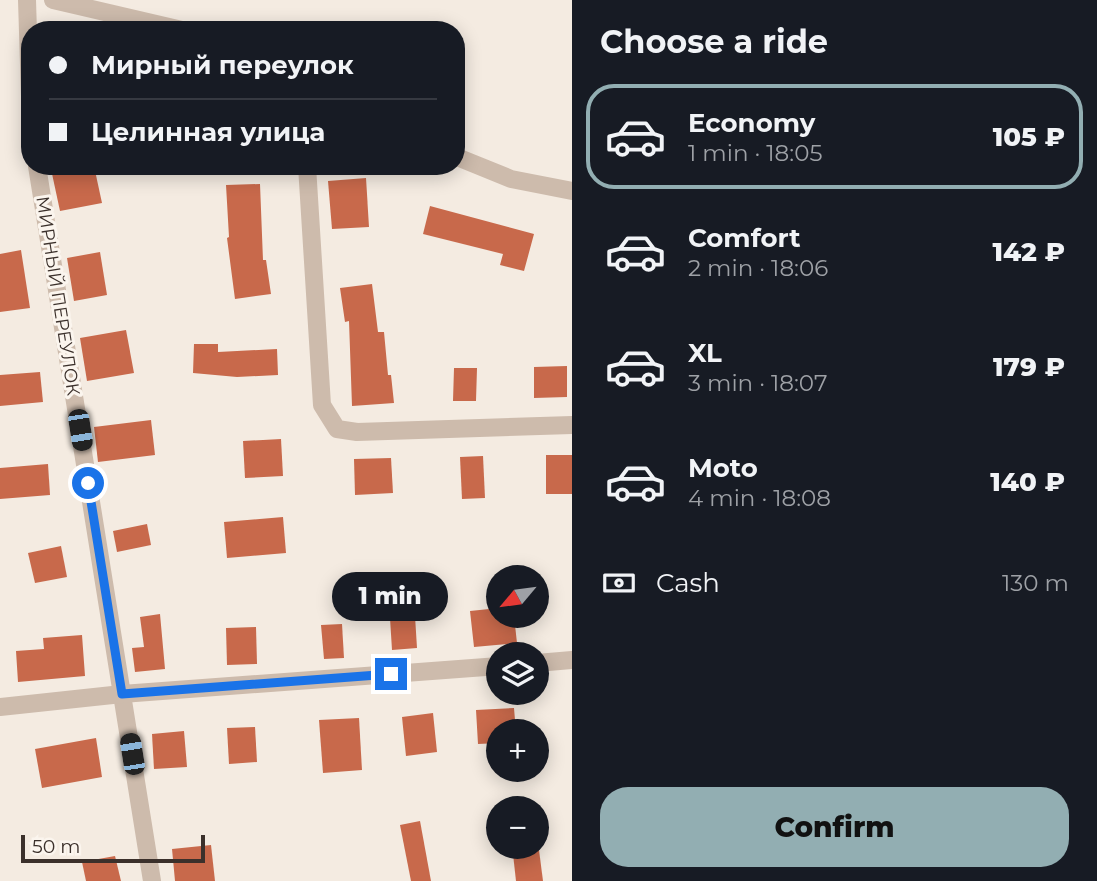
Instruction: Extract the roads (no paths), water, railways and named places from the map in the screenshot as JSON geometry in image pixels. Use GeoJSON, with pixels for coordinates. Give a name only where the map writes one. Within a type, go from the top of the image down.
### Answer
{"type":"FeatureCollection","features":[{"type":"Feature","properties":{"kind":"street"},"geometry":{"type":"LineString","coordinates":[[27,0],[28,21]]}},
{"type":"Feature","properties":{"kind":"street"},"geometry":{"type":"LineString","coordinates":[[53,0],[143,21]]}},
{"type":"Feature","properties":{"kind":"street"},"geometry":{"type":"LineString","coordinates":[[465,160],[511,179],[572,191]]}},
{"type":"Feature","properties":{"kind":"street","name":"МИРНЫЙ ПЕРЕУЛОК"},"geometry":{"type":"LineString","coordinates":[[38,175],[152,881]]}},
{"type":"Feature","properties":{"kind":"street"},"geometry":{"type":"LineString","coordinates":[[308,175],[322,405],[337,429],[357,432],[572,425]]}},
{"type":"Feature","properties":{"kind":"street"},"geometry":{"type":"LineString","coordinates":[[549,662],[572,660]]}},
{"type":"Feature","properties":{"kind":"street"},"geometry":{"type":"LineString","coordinates":[[0,707],[122,694],[486,667]]}}]}
